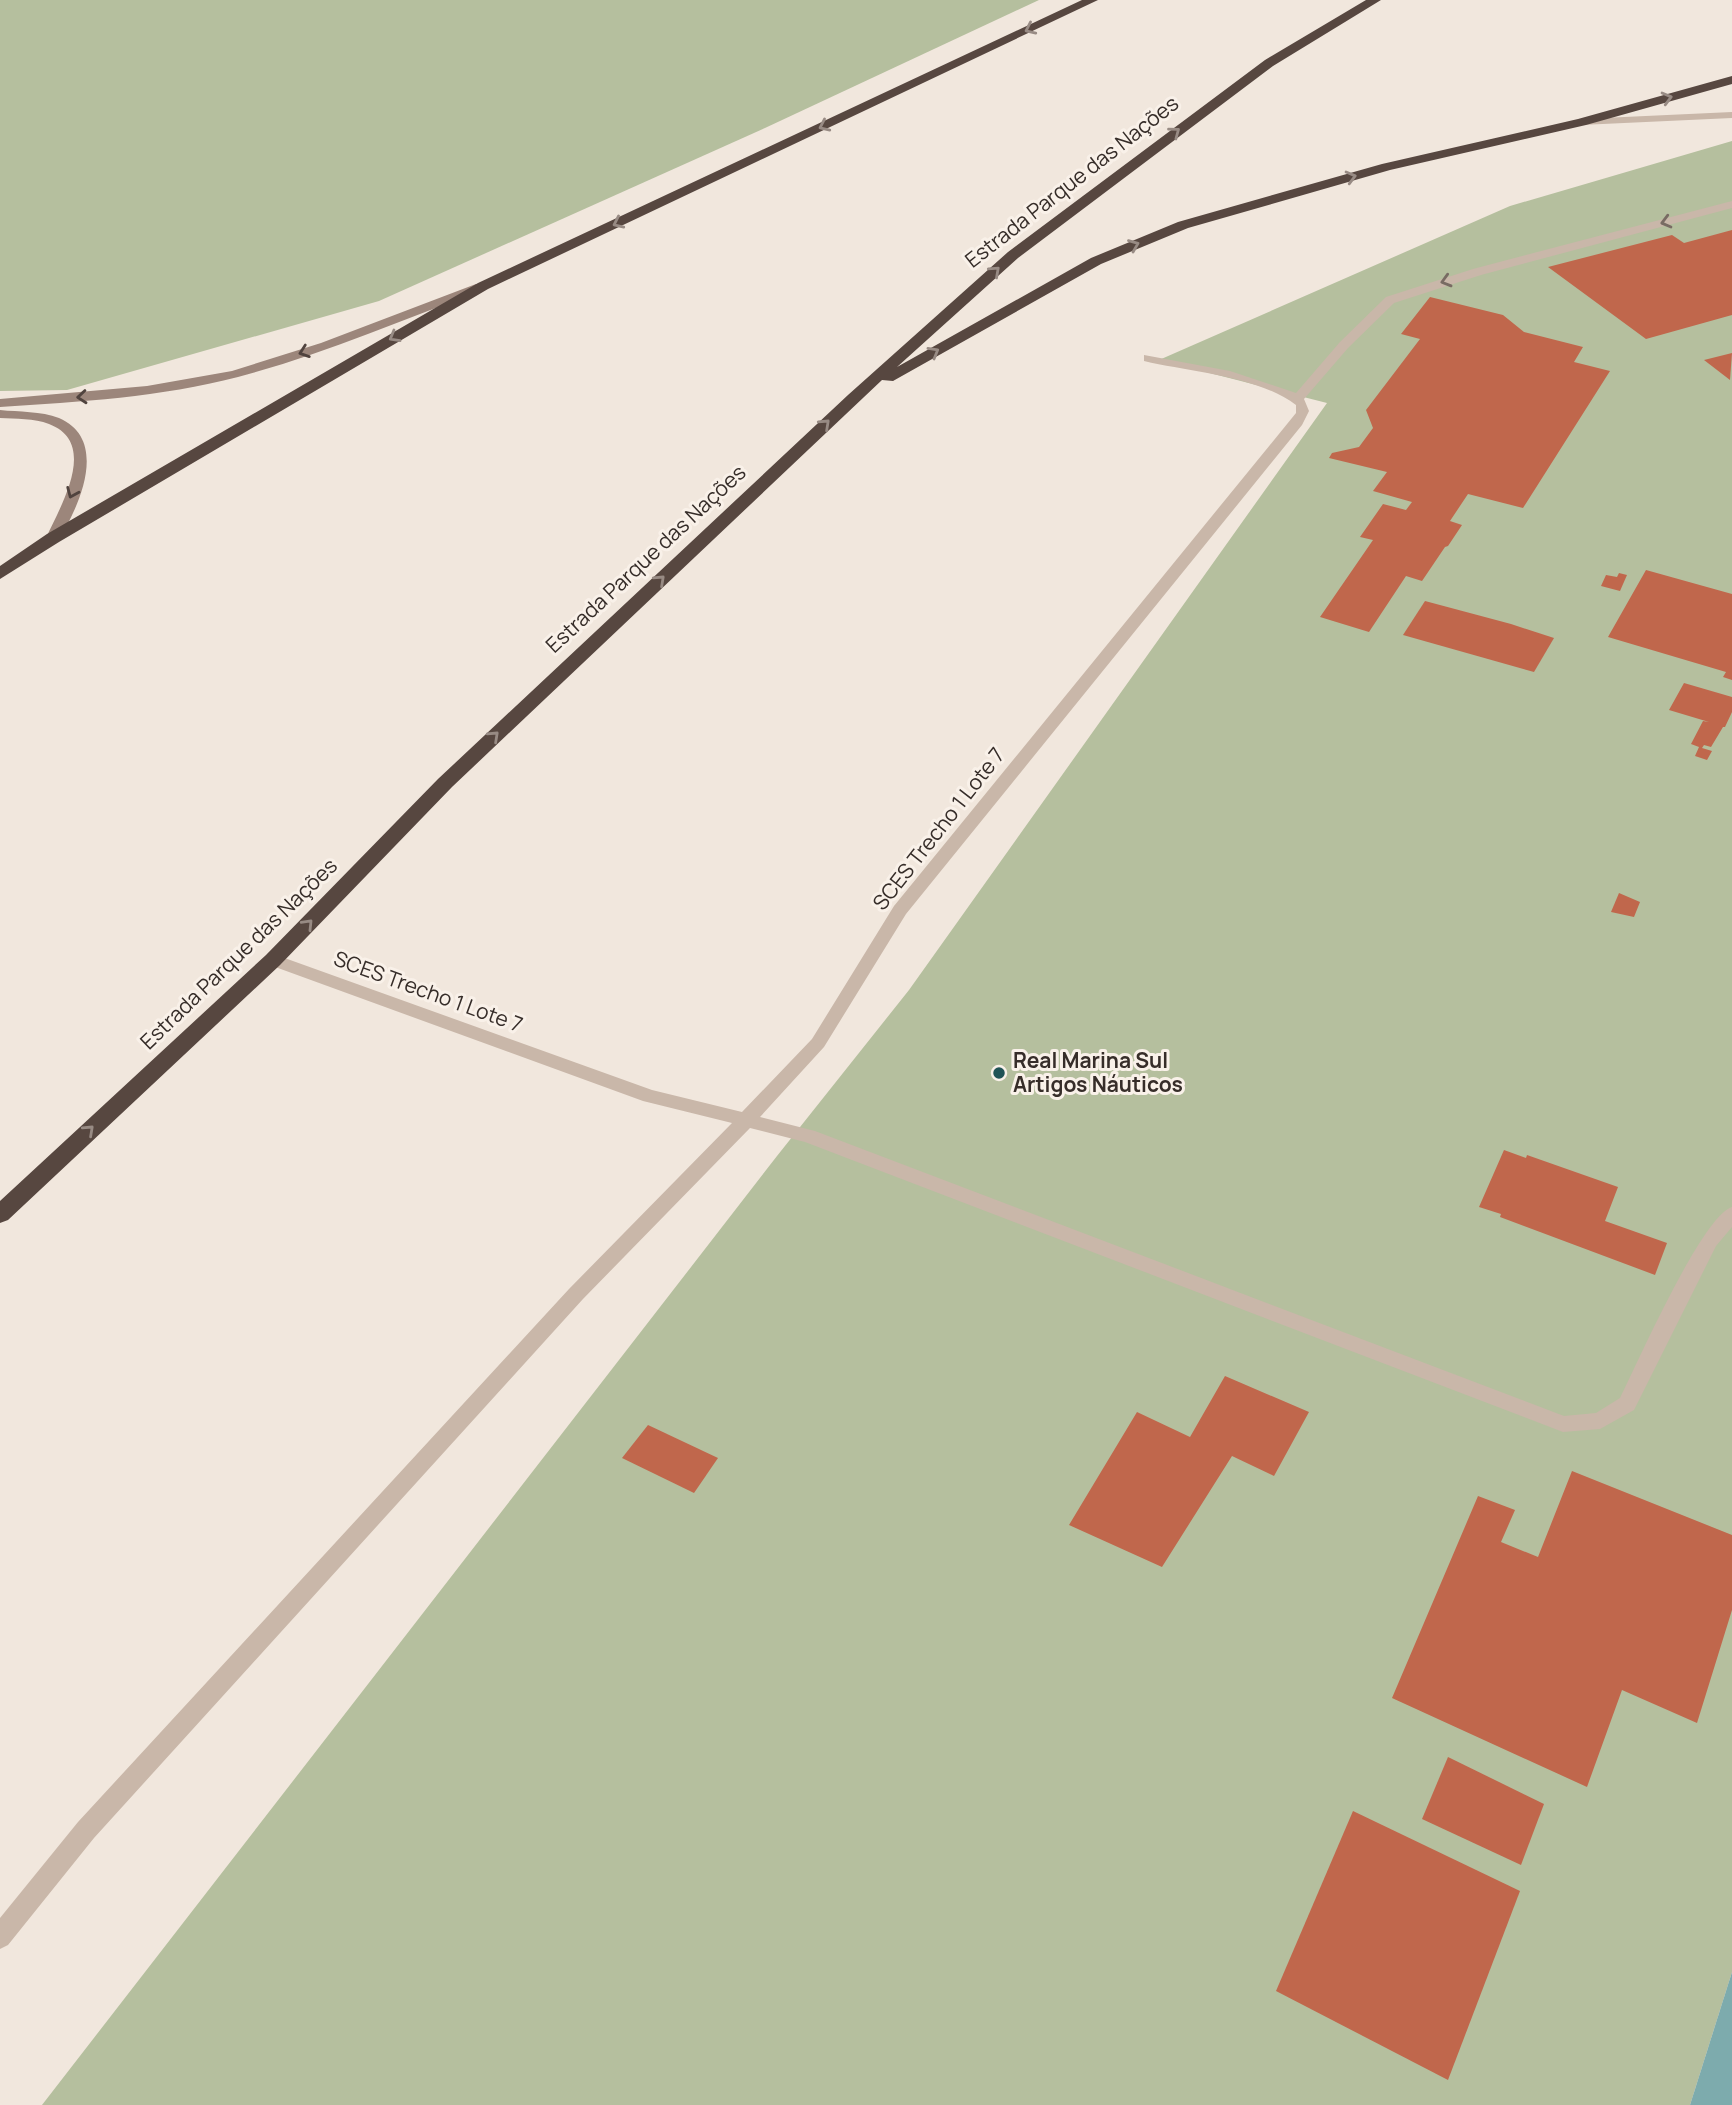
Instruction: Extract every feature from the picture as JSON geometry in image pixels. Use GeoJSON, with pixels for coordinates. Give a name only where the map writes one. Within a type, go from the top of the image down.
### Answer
{"type":"FeatureCollection","features":[{"type":"Feature","properties":{"kind":"highway"},"geometry":{"type":"LineString","coordinates":[[0,574],[53,538],[483,286],[1092,0]]}},
{"type":"Feature","properties":{"kind":"highway","name":"Estrada Parque das Nações"},"geometry":{"type":"LineString","coordinates":[[0,1214],[273,960],[444,783],[853,398],[1024,247],[1269,63],[1375,0]]}},
{"type":"Feature","properties":{"kind":"highway"},"geometry":{"type":"LineString","coordinates":[[853,398],[1096,261],[1183,225],[1387,167],[1581,122],[1732,80]]}},
{"type":"Feature","properties":{"kind":"street"},"geometry":{"type":"LineString","coordinates":[[0,403],[140,392],[234,374],[301,354],[483,286]]}},
{"type":"Feature","properties":{"kind":"street"},"geometry":{"type":"LineString","coordinates":[[0,414],[44,419],[66,426],[77,439],[82,451],[77,482],[53,538]]}},
{"type":"Feature","properties":{"kind":"lane"},"geometry":{"type":"LineString","coordinates":[[1581,122],[1732,115]]}},
{"type":"Feature","properties":{"kind":"lane"},"geometry":{"type":"LineString","coordinates":[[1148,358],[1273,387],[1297,399],[1344,345],[1390,300],[1478,272],[1732,204]]}},
{"type":"Feature","properties":{"kind":"lane","name":"SCES Trecho 1 Lote 7"},"geometry":{"type":"LineString","coordinates":[[273,960],[649,1096],[746,1120],[818,1044],[900,910],[1297,422],[1304,410],[1297,399]]}},
{"type":"Feature","properties":{"kind":"lane"},"geometry":{"type":"LineString","coordinates":[[0,1937],[86,1829],[576,1293],[746,1120],[809,1136],[1563,1424],[1600,1421],[1627,1404],[1709,1241],[1732,1214]]}},
{"type":"Feature","properties":{"kind":"green space"},"geometry":{"type":"Polygon","coordinates":[[[0,0],[1039,0],[765,128],[379,301],[67,390],[0,391],[0,0]]]}},
{"type":"Feature","properties":{"kind":"green space"},"geometry":{"type":"Polygon","coordinates":[[[1732,141],[1732,1972],[1690,2105],[42,2105],[777,1156],[909,990],[1327,403],[1159,360],[1510,206],[1732,141]]]}},
{"type":"Feature","properties":{"kind":"water"},"geometry":{"type":"Polygon","coordinates":[[[1732,1972],[1732,2105],[1690,2105],[1732,1972]]]}},
{"type":"Feature","properties":{"kind":"building"},"geometry":{"type":"Polygon","coordinates":[[[1732,230],[1732,315],[1646,339],[1548,267],[1672,235],[1684,243],[1732,230]]]}},
{"type":"Feature","properties":{"kind":"building"},"geometry":{"type":"Polygon","coordinates":[[[1430,297],[1503,315],[1524,332],[1583,347],[1574,362],[1610,371],[1523,508],[1468,494],[1450,521],[1462,525],[1448,546],[1422,581],[1406,576],[1369,632],[1320,617],[1373,540],[1360,537],[1383,504],[1406,510],[1412,502],[1373,491],[1387,472],[1329,458],[1332,453],[1359,447],[1373,428],[1366,410],[1420,339],[1401,334],[1430,297]]]}},
{"type":"Feature","properties":{"kind":"building"},"geometry":{"type":"Polygon","coordinates":[[[1732,353],[1730,380],[1704,360],[1732,353]]]}},
{"type":"Feature","properties":{"kind":"building"},"geometry":{"type":"Polygon","coordinates":[[[1646,570],[1732,594],[1732,680],[1723,677],[1726,672],[1608,637],[1646,570]]]}},
{"type":"Feature","properties":{"kind":"building"},"geometry":{"type":"Polygon","coordinates":[[[1619,573],[1627,575],[1620,591],[1601,586],[1606,575],[1617,577],[1619,573]]]}},
{"type":"Feature","properties":{"kind":"building"},"geometry":{"type":"Polygon","coordinates":[[[1425,601],[1554,638],[1534,672],[1403,635],[1425,601]]]}},
{"type":"Feature","properties":{"kind":"building"},"geometry":{"type":"Polygon","coordinates":[[[1684,683],[1732,697],[1732,712],[1725,727],[1711,747],[1704,745],[1702,748],[1712,751],[1707,760],[1695,756],[1699,747],[1691,744],[1703,721],[1709,722],[1669,710],[1684,683]]]}},
{"type":"Feature","properties":{"kind":"building"},"geometry":{"type":"Polygon","coordinates":[[[1619,893],[1640,902],[1634,917],[1611,912],[1619,893]]]}},
{"type":"Feature","properties":{"kind":"building"},"geometry":{"type":"Polygon","coordinates":[[[1504,1150],[1526,1158],[1527,1155],[1618,1187],[1605,1221],[1667,1243],[1655,1275],[1479,1207],[1504,1150]]]}},
{"type":"Feature","properties":{"kind":"building"},"geometry":{"type":"Polygon","coordinates":[[[1225,1376],[1309,1412],[1274,1476],[1232,1456],[1162,1567],[1069,1525],[1137,1412],[1190,1437],[1225,1376]]]}},
{"type":"Feature","properties":{"kind":"building"},"geometry":{"type":"Polygon","coordinates":[[[648,1425],[718,1458],[694,1493],[622,1458],[648,1425]]]}},
{"type":"Feature","properties":{"kind":"building"},"geometry":{"type":"Polygon","coordinates":[[[1572,1471],[1732,1535],[1732,1610],[1697,1723],[1622,1690],[1587,1787],[1392,1698],[1478,1496],[1515,1510],[1501,1542],[1538,1557],[1572,1471]]]}},
{"type":"Feature","properties":{"kind":"building"},"geometry":{"type":"Polygon","coordinates":[[[1448,1757],[1544,1804],[1521,1865],[1422,1819],[1448,1757]]]}},
{"type":"Feature","properties":{"kind":"building"},"geometry":{"type":"Polygon","coordinates":[[[1353,1811],[1520,1891],[1448,2080],[1276,1991],[1353,1811]]]}},
{"type":"Feature","properties":{"kind":"place","name":"Real Marina Sul Artigos Náuticos"},"geometry":{"type":"Point","coordinates":[999,1073]}}]}
